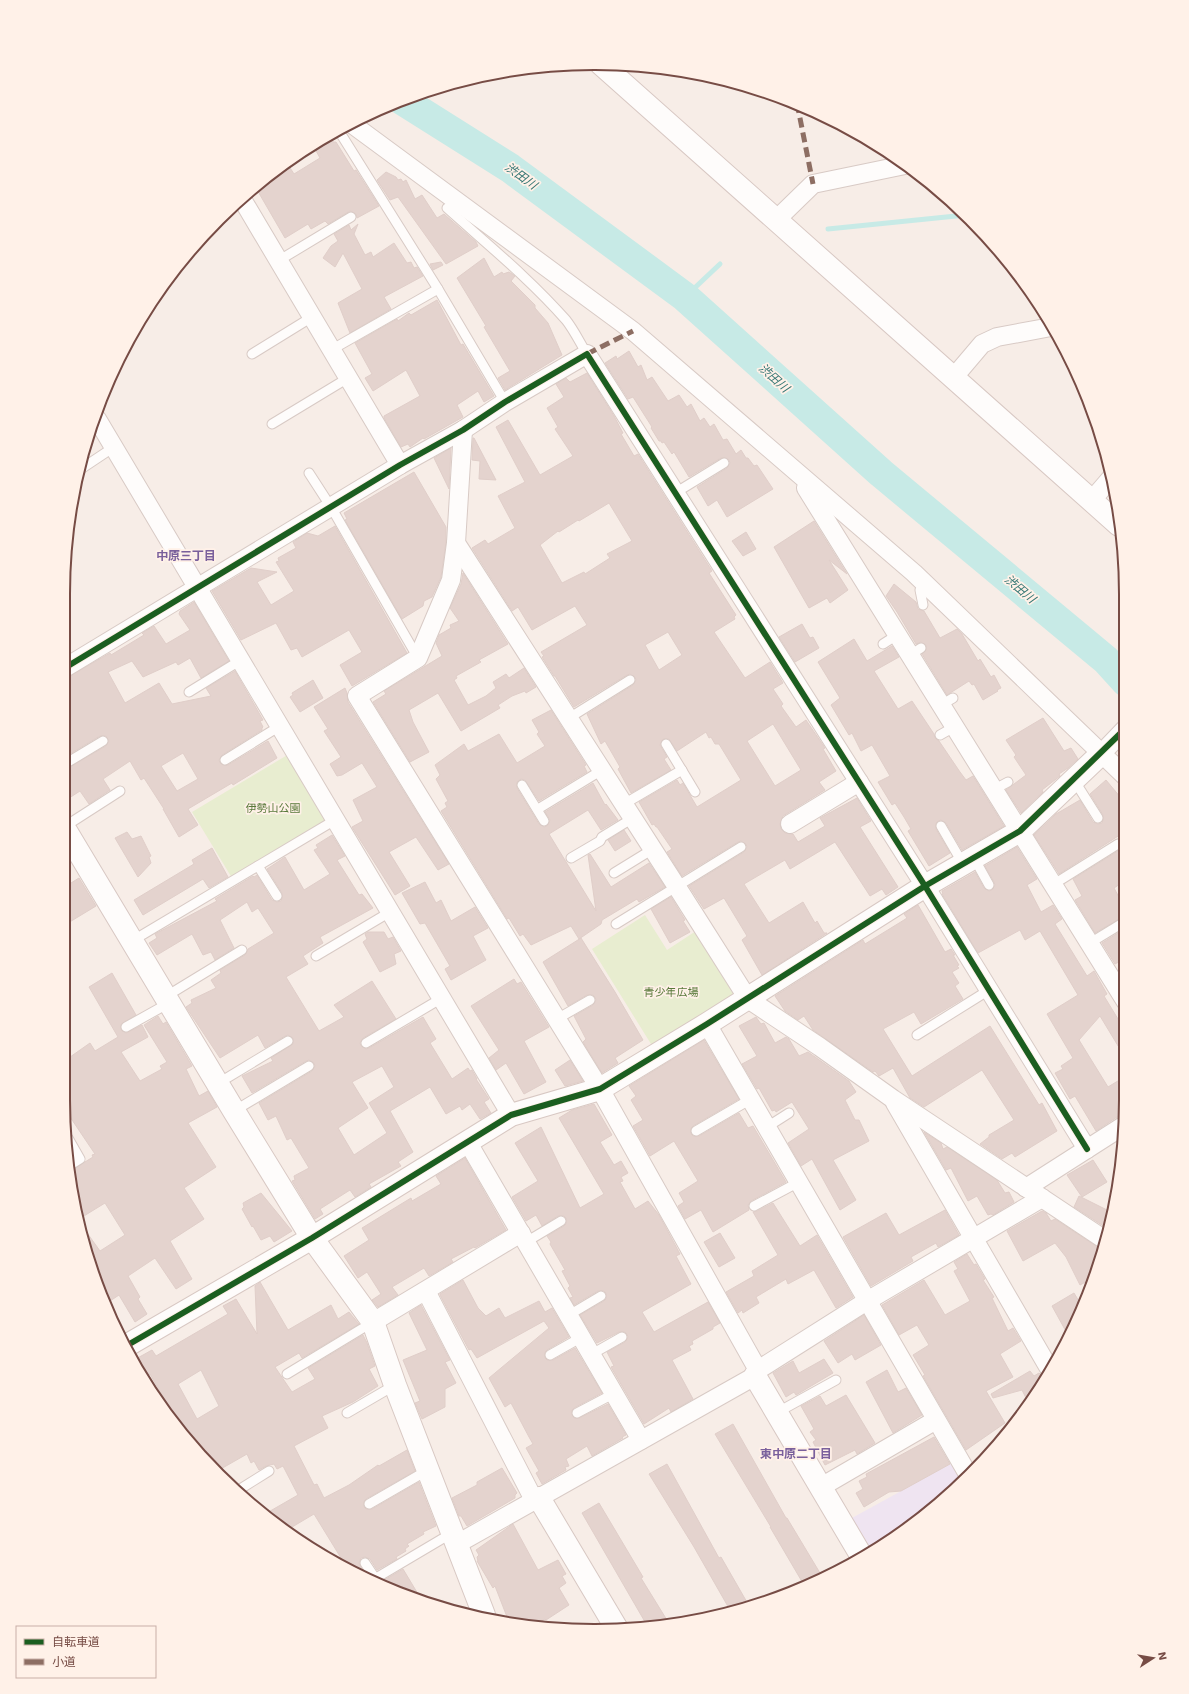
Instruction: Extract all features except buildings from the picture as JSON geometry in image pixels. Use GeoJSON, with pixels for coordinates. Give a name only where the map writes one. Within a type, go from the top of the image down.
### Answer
{"type":"FeatureCollection","features":[{"type":"Feature","properties":{"kind":"street"},"geometry":{"type":"LineString","coordinates":[[608,70],[1114,520]]}},
{"type":"Feature","properties":{"kind":"street"},"geometry":{"type":"LineString","coordinates":[[357,127],[633,331],[923,582],[1119,770]]}},
{"type":"Feature","properties":{"kind":"street"},"geometry":{"type":"LineString","coordinates":[[776,220],[812,184],[898,166]]}},
{"type":"Feature","properties":{"kind":"street"},"geometry":{"type":"LineString","coordinates":[[245,204],[400,466]]}},
{"type":"Feature","properties":{"kind":"street"},"geometry":{"type":"LineString","coordinates":[[954,377],[982,344],[997,337],[1046,328]]}},
{"type":"Feature","properties":{"kind":"street"},"geometry":{"type":"LineString","coordinates":[[70,665],[197,587],[463,430],[505,402],[587,354],[925,886],[1087,1149]]}},
{"type":"Feature","properties":{"kind":"street"},"geometry":{"type":"LineString","coordinates":[[100,422],[511,1115]]}},
{"type":"Feature","properties":{"kind":"street"},"geometry":{"type":"LineString","coordinates":[[463,430],[456,543],[451,580],[418,658],[358,696],[600,1089],[778,1412],[859,1553]]}},
{"type":"Feature","properties":{"kind":"street"},"geometry":{"type":"LineString","coordinates":[[796,472],[890,639],[916,652],[947,701],[947,731],[1000,786],[1020,831],[1119,991]]}},
{"type":"Feature","properties":{"kind":"street"},"geometry":{"type":"LineString","coordinates":[[1092,500],[1107,484]]}},
{"type":"Feature","properties":{"kind":"street"},"geometry":{"type":"LineString","coordinates":[[456,543],[748,999],[826,1044],[893,1099],[1100,1237]]}},
{"type":"Feature","properties":{"kind":"street"},"geometry":{"type":"LineString","coordinates":[[130,1343],[312,1238],[511,1115],[600,1089],[748,999],[925,886],[1020,831],[1119,735]]}},
{"type":"Feature","properties":{"kind":"street"},"geometry":{"type":"LineString","coordinates":[[790,824],[859,782]]}},
{"type":"Feature","properties":{"kind":"street"},"geometry":{"type":"LineString","coordinates":[[70,839],[217,1084],[312,1238],[373,1322],[395,1385],[483,1612]]}},
{"type":"Feature","properties":{"kind":"street"},"geometry":{"type":"LineString","coordinates":[[707,1024],[965,1470]]}},
{"type":"Feature","properties":{"kind":"street"},"geometry":{"type":"LineString","coordinates":[[893,1099],[1047,1365]]}},
{"type":"Feature","properties":{"kind":"street"},"geometry":{"type":"LineString","coordinates":[[1026,1188],[1118,1129]]}},
{"type":"Feature","properties":{"kind":"street"},"geometry":{"type":"LineString","coordinates":[[467,1141],[641,1440]]}},
{"type":"Feature","properties":{"kind":"street"},"geometry":{"type":"LineString","coordinates":[[454,1538],[537,1499],[757,1373],[868,1301],[1042,1198]]}},
{"type":"Feature","properties":{"kind":"street"},"geometry":{"type":"LineString","coordinates":[[373,1322],[426,1291],[524,1238]]}},
{"type":"Feature","properties":{"kind":"street"},"geometry":{"type":"LineString","coordinates":[[426,1291],[537,1499],[613,1623]]}},
{"type":"Feature","properties":{"kind":"street"},"geometry":{"type":"LineString","coordinates":[[821,1486],[936,1420]]}},
{"type":"Feature","properties":{"kind":"lane"},"geometry":{"type":"LineString","coordinates":[[342,135],[438,288],[505,402]]}},
{"type":"Feature","properties":{"kind":"lane"},"geometry":{"type":"LineString","coordinates":[[447,208],[522,276],[567,321],[587,354]]}},
{"type":"Feature","properties":{"kind":"lane"},"geometry":{"type":"LineString","coordinates":[[278,261],[351,217]]}},
{"type":"Feature","properties":{"kind":"lane"},"geometry":{"type":"LineString","coordinates":[[331,350],[438,288]]}},
{"type":"Feature","properties":{"kind":"lane"},"geometry":{"type":"LineString","coordinates":[[252,354],[312,317]]}},
{"type":"Feature","properties":{"kind":"lane"},"geometry":{"type":"LineString","coordinates":[[272,424],[348,378]]}},
{"type":"Feature","properties":{"kind":"lane"},"geometry":{"type":"LineString","coordinates":[[86,465],[114,447]]}},
{"type":"Feature","properties":{"kind":"lane"},"geometry":{"type":"LineString","coordinates":[[675,493],[724,463]]}},
{"type":"Feature","properties":{"kind":"lane"},"geometry":{"type":"LineString","coordinates":[[309,473],[331,507],[418,658]]}},
{"type":"Feature","properties":{"kind":"lane"},"geometry":{"type":"LineString","coordinates":[[923,582],[920,590],[923,605]]}},
{"type":"Feature","properties":{"kind":"lane"},"geometry":{"type":"LineString","coordinates":[[189,692],[241,660]]}},
{"type":"Feature","properties":{"kind":"lane"},"geometry":{"type":"LineString","coordinates":[[569,718],[630,680]]}},
{"type":"Feature","properties":{"kind":"lane"},"geometry":{"type":"LineString","coordinates":[[225,760],[280,726]]}},
{"type":"Feature","properties":{"kind":"lane"},"geometry":{"type":"LineString","coordinates":[[70,761],[103,741]]}},
{"type":"Feature","properties":{"kind":"lane"},"geometry":{"type":"LineString","coordinates":[[666,744],[695,792]]}},
{"type":"Feature","properties":{"kind":"lane"},"geometry":{"type":"LineString","coordinates":[[538,809],[602,770]]}},
{"type":"Feature","properties":{"kind":"lane"},"geometry":{"type":"LineString","coordinates":[[571,858],[600,841],[602,837],[629,811],[682,770]]}},
{"type":"Feature","properties":{"kind":"lane"},"geometry":{"type":"LineString","coordinates":[[1074,780],[1098,818]]}},
{"type":"Feature","properties":{"kind":"lane"},"geometry":{"type":"LineString","coordinates":[[522,785],[544,821]]}},
{"type":"Feature","properties":{"kind":"lane"},"geometry":{"type":"LineString","coordinates":[[70,825],[120,791]]}},
{"type":"Feature","properties":{"kind":"lane"},"geometry":{"type":"LineString","coordinates":[[132,941],[335,820]]}},
{"type":"Feature","properties":{"kind":"lane"},"geometry":{"type":"LineString","coordinates":[[941,826],[989,885]]}},
{"type":"Feature","properties":{"kind":"lane"},"geometry":{"type":"LineString","coordinates":[[1054,884],[1118,844]]}},
{"type":"Feature","properties":{"kind":"lane"},"geometry":{"type":"LineString","coordinates":[[616,924],[742,846]]}},
{"type":"Feature","properties":{"kind":"lane"},"geometry":{"type":"LineString","coordinates":[[614,873],[653,849]]}},
{"type":"Feature","properties":{"kind":"lane"},"geometry":{"type":"LineString","coordinates":[[258,866],[277,896]]}},
{"type":"Feature","properties":{"kind":"lane"},"geometry":{"type":"LineString","coordinates":[[316,956],[390,912]]}},
{"type":"Feature","properties":{"kind":"lane"},"geometry":{"type":"LineString","coordinates":[[1090,943],[1119,925]]}},
{"type":"Feature","properties":{"kind":"lane"},"geometry":{"type":"LineString","coordinates":[[126,1027],[242,950]]}},
{"type":"Feature","properties":{"kind":"lane"},"geometry":{"type":"LineString","coordinates":[[917,1035],[989,990]]}},
{"type":"Feature","properties":{"kind":"lane"},"geometry":{"type":"LineString","coordinates":[[366,1043],[442,998]]}},
{"type":"Feature","properties":{"kind":"lane"},"geometry":{"type":"LineString","coordinates":[[557,1019],[590,1000]]}},
{"type":"Feature","properties":{"kind":"lane"},"geometry":{"type":"LineString","coordinates":[[217,1084],[288,1041]]}},
{"type":"Feature","properties":{"kind":"lane"},"geometry":{"type":"LineString","coordinates":[[234,1111],[309,1066]]}},
{"type":"Feature","properties":{"kind":"lane"},"geometry":{"type":"LineString","coordinates":[[696,1131],[751,1099]]}},
{"type":"Feature","properties":{"kind":"lane"},"geometry":{"type":"LineString","coordinates":[[767,1127],[789,1113]]}},
{"type":"Feature","properties":{"kind":"lane"},"geometry":{"type":"LineString","coordinates":[[72,1145],[80,1159],[74,1163]]}},
{"type":"Feature","properties":{"kind":"lane"},"geometry":{"type":"LineString","coordinates":[[754,1206],[799,1182]]}},
{"type":"Feature","properties":{"kind":"lane"},"geometry":{"type":"LineString","coordinates":[[524,1238],[561,1221]]}},
{"type":"Feature","properties":{"kind":"lane"},"geometry":{"type":"LineString","coordinates":[[569,1315],[601,1296]]}},
{"type":"Feature","properties":{"kind":"lane"},"geometry":{"type":"LineString","coordinates":[[287,1374],[373,1322]]}},
{"type":"Feature","properties":{"kind":"lane"},"geometry":{"type":"LineString","coordinates":[[592,1354],[622,1337]]}},
{"type":"Feature","properties":{"kind":"lane"},"geometry":{"type":"LineString","coordinates":[[550,1355],[582,1338]]}},
{"type":"Feature","properties":{"kind":"lane"},"geometry":{"type":"LineString","coordinates":[[778,1412],[836,1380]]}},
{"type":"Feature","properties":{"kind":"lane"},"geometry":{"type":"LineString","coordinates":[[347,1413],[395,1385]]}},
{"type":"Feature","properties":{"kind":"lane"},"geometry":{"type":"LineString","coordinates":[[577,1413],[615,1393]]}},
{"type":"Feature","properties":{"kind":"lane"},"geometry":{"type":"LineString","coordinates":[[369,1504],[428,1470]]}},
{"type":"Feature","properties":{"kind":"lane"},"geometry":{"type":"LineString","coordinates":[[242,1488],[269,1471]]}},
{"type":"Feature","properties":{"kind":"lane"},"geometry":{"type":"LineString","coordinates":[[378,1577],[454,1538]]}},
{"type":"Feature","properties":{"kind":"lane"},"geometry":{"type":"LineString","coordinates":[[365,1564],[370,1573]]}},
{"type":"Feature","properties":{"kind":"shaded area"},"geometry":{"type":"Polygon","coordinates":[[[954,1462],[961,1474],[914,1516],[869,1547],[852,1518],[954,1462]]]}},
{"type":"Feature","properties":{"kind":"green space","name":"伊勢山公園"},"geometry":{"type":"Polygon","coordinates":[[[289,754],[326,815],[325,822],[232,878],[192,812],[289,754]]]}},
{"type":"Feature","properties":{"kind":"green space","name":"青少年広場"},"geometry":{"type":"Polygon","coordinates":[[[645,915],[667,950],[696,931],[736,995],[656,1052],[592,949],[645,915]]]}},
{"type":"Feature","properties":{"kind":"waterway","name":"渋田川"},"geometry":{"type":"LineString","coordinates":[[409,104],[510,168],[685,297],[881,473],[1106,660],[1119,674]]}},
{"type":"Feature","properties":{"kind":"waterway"},"geometry":{"type":"LineString","coordinates":[[828,229],[957,216]]}},
{"type":"Feature","properties":{"kind":"waterway"},"geometry":{"type":"LineString","coordinates":[[685,297],[720,264]]}},
{"type":"Feature","properties":{"kind":"marked path"},"geometry":{"type":"LineString","coordinates":[[799,112],[813,184]]}},
{"type":"Feature","properties":{"kind":"marked path"},"geometry":{"type":"LineString","coordinates":[[587,354],[633,331]]}},
{"type":"Feature","properties":{"kind":"cycle path"},"geometry":{"type":"LineString","coordinates":[[70,665],[400,465],[463,430],[505,402],[587,354],[925,886],[1087,1149]]}},
{"type":"Feature","properties":{"kind":"cycle path"},"geometry":{"type":"LineString","coordinates":[[130,1343],[312,1238],[511,1115],[600,1089],[707,1024],[925,886],[1020,831],[1119,735]]}},
{"type":"Feature","properties":{"kind":"district","name":"中原三丁目"},"geometry":{"type":"Point","coordinates":[186,556]}},
{"type":"Feature","properties":{"kind":"district","name":"東中原二丁目"},"geometry":{"type":"Point","coordinates":[796,1454]}}]}
